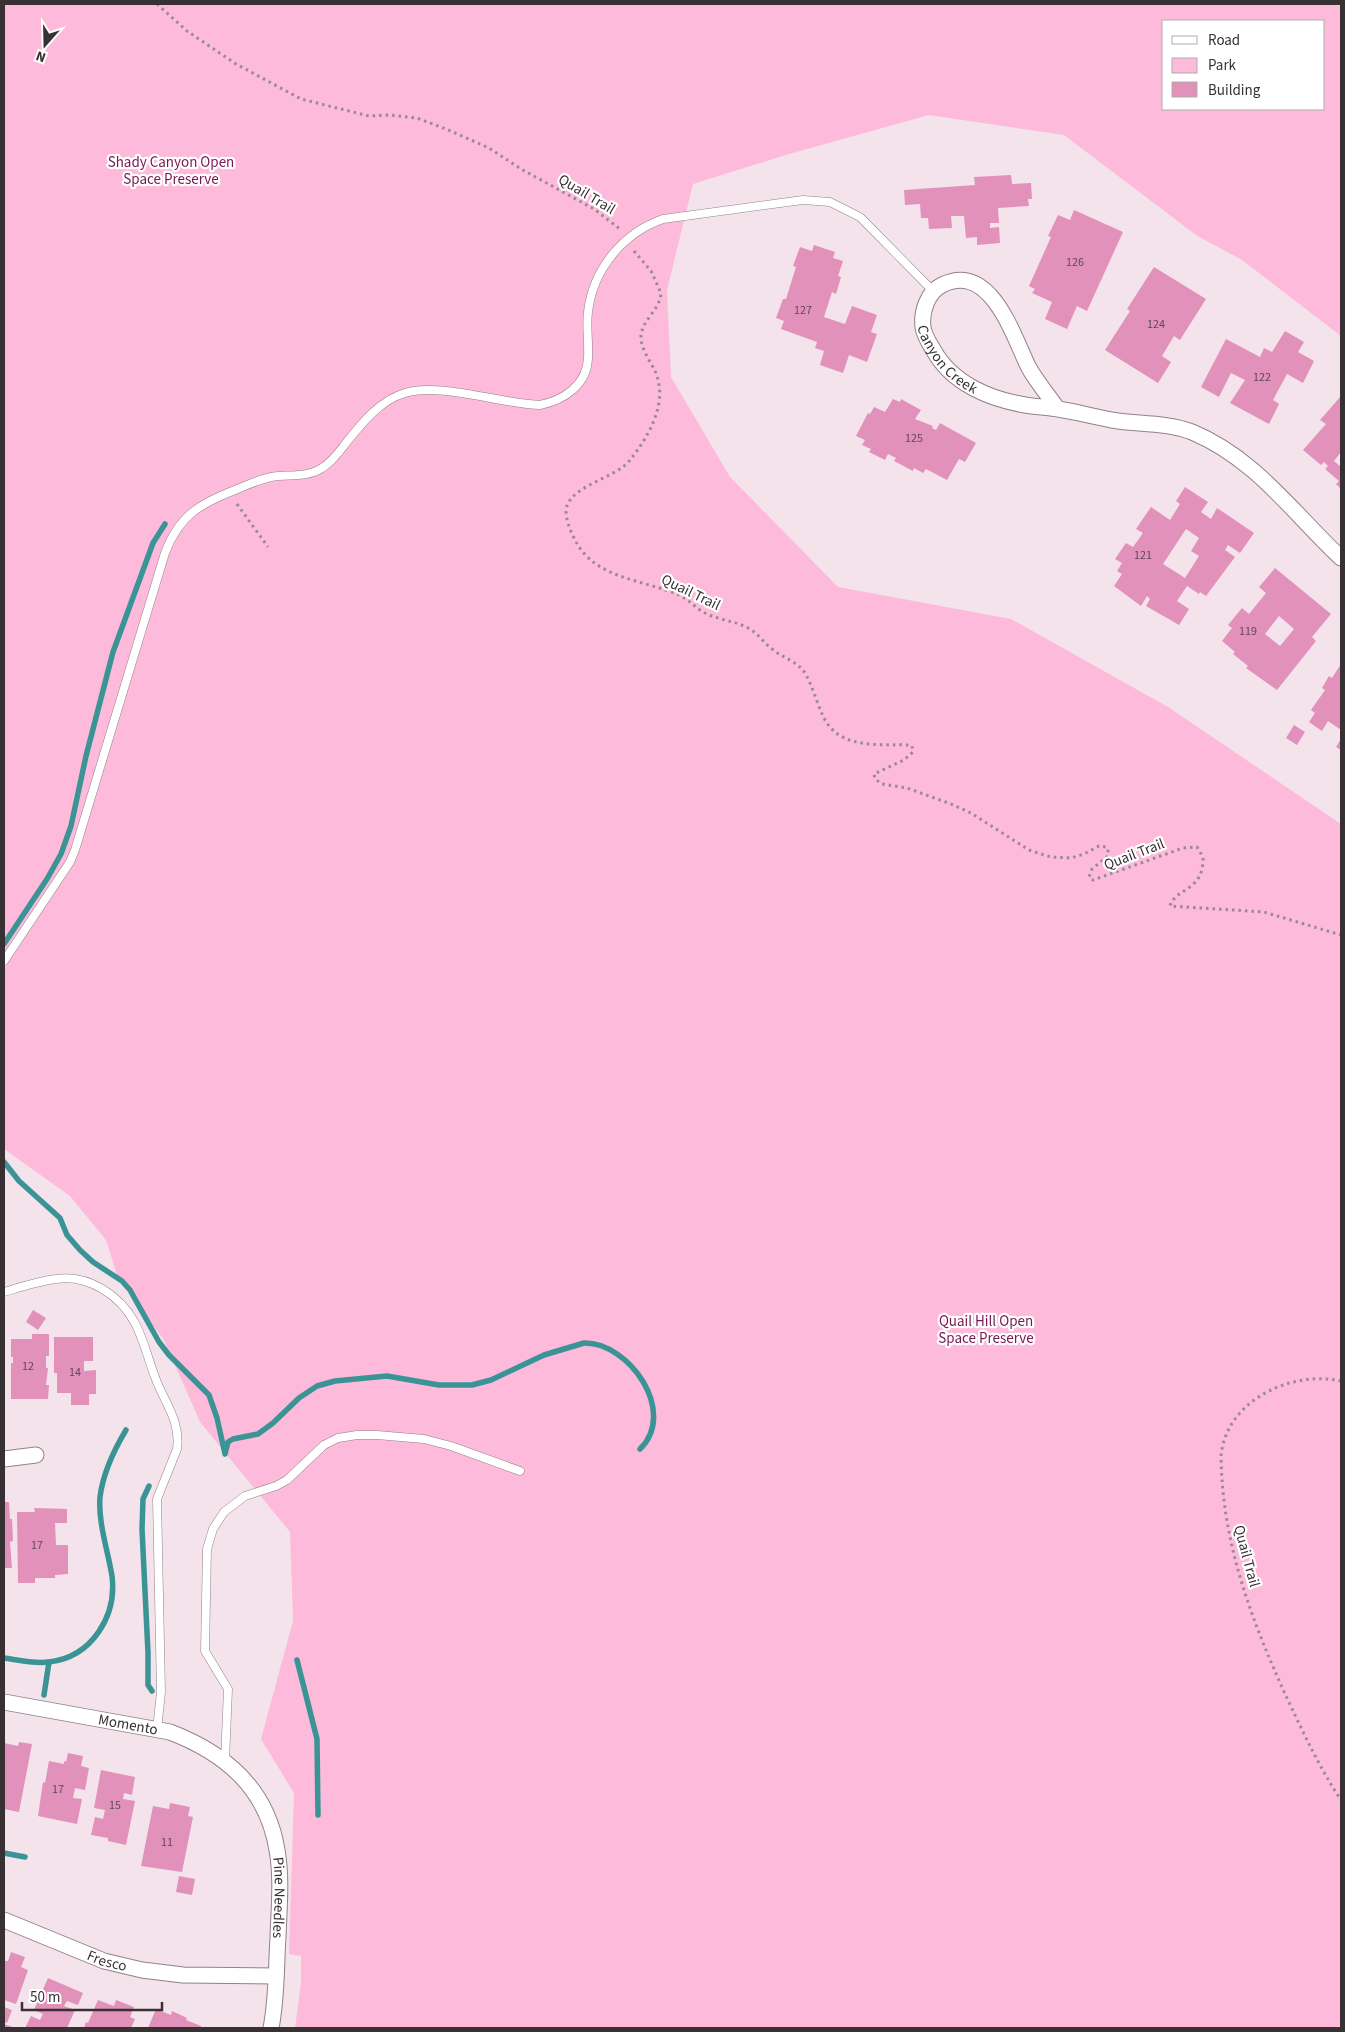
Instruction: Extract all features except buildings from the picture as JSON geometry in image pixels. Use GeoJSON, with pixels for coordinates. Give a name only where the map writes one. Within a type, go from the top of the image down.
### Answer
{"type":"FeatureCollection","features":[{"type":"Feature","properties":{"kind":"street"},"geometry":{"type":"LineString","coordinates":[[933,291],[953,281],[969,282],[986,289],[996,301],[1030,370],[1057,408]]}},
{"type":"Feature","properties":{"kind":"street","name":"Canyon Creek"},"geometry":{"type":"LineString","coordinates":[[933,291],[926,303],[923,329],[940,363],[962,383],[990,396],[1024,405],[1057,408],[1191,432],[1228,450],[1250,467],[1285,499],[1341,558]]}},
{"type":"Feature","properties":{"kind":"street"},"geometry":{"type":"LineString","coordinates":[[4,1459],[36,1455]]}},
{"type":"Feature","properties":{"kind":"street","name":"Momento"},"geometry":{"type":"LineString","coordinates":[[4,1702],[157,1730],[195,1742],[225,1761],[241,1775]]}},
{"type":"Feature","properties":{"kind":"street","name":"Pine Needles"},"geometry":{"type":"LineString","coordinates":[[241,1775],[262,1805],[274,1835],[277,1850],[279,1891],[275,2004],[271,2028]]}},
{"type":"Feature","properties":{"kind":"street","name":"Fresco"},"geometry":{"type":"LineString","coordinates":[[4,1920],[104,1961],[142,1970],[183,1975],[276,1976]]}},
{"type":"Feature","properties":{"kind":"lane"},"geometry":{"type":"LineString","coordinates":[[4,961],[64,870],[75,850],[165,553],[171,537],[182,521],[197,508],[213,498],[261,480],[312,473],[323,467],[333,459],[357,429],[380,407],[405,393],[430,390],[540,405],[555,402],[568,394],[577,385],[587,365],[588,310],[595,283],[604,264],[627,238],[652,223],[676,216],[803,200],[830,202],[860,217],[933,291]]}},
{"type":"Feature","properties":{"kind":"lane"},"geometry":{"type":"LineString","coordinates":[[4,1292],[56,1279],[72,1278],[88,1282],[105,1290],[120,1302],[135,1323],[154,1377],[175,1422],[178,1441],[177,1449],[157,1499],[161,1692],[157,1730]]}},
{"type":"Feature","properties":{"kind":"lane"},"geometry":{"type":"LineString","coordinates":[[225,1761],[228,1689],[205,1651],[207,1549],[213,1528],[224,1512],[245,1496],[288,1480],[324,1445],[338,1438],[377,1435],[424,1440],[451,1446],[520,1470]]}},
{"type":"Feature","properties":{"kind":"path","name":"Quail Trail"},"geometry":{"type":"LineString","coordinates":[[157,4],[187,31],[236,64],[301,99],[369,116],[390,115],[417,118],[446,129],[489,148],[522,169],[594,209],[619,227],[633,251],[651,271],[661,293],[656,308],[642,330],[640,339],[660,384],[660,402],[646,435],[630,461],[620,470],[583,489],[569,501],[566,512],[570,531],[589,560],[608,572],[680,596],[702,612],[740,624],[756,633],[772,649],[801,668],[807,676],[824,719],[838,734],[866,744],[879,746],[906,744],[912,746],[912,752],[904,760],[874,774],[875,779],[879,783],[907,788],[951,804],[971,814],[1029,850],[1050,857],[1071,858],[1099,846],[1106,846],[1109,853],[1105,860],[1092,869],[1090,877],[1092,880],[1183,848],[1197,847],[1204,857],[1200,876],[1192,886],[1172,900],[1170,906],[1264,912],[1341,934]]}},
{"type":"Feature","properties":{"kind":"path"},"geometry":{"type":"LineString","coordinates":[[237,504],[268,547]]}},
{"type":"Feature","properties":{"kind":"path","name":"Quail Trail"},"geometry":{"type":"LineString","coordinates":[[1341,1381],[1313,1378],[1293,1380],[1262,1394],[1250,1404],[1233,1424],[1222,1447],[1221,1456],[1225,1519],[1231,1547],[1250,1609],[1266,1652],[1303,1733],[1341,1800]]}},
{"type":"Feature","properties":{"kind":"green space","name":"Quail Hill Open Space Preserve"},"geometry":{"type":"Polygon","coordinates":[[[4,4],[1341,4],[1341,336],[1242,260],[1196,235],[1064,135],[929,115],[789,154],[693,184],[667,290],[671,377],[730,477],[838,587],[1011,619],[1168,707],[1341,824],[1341,2028],[295,2028],[301,1983],[301,1956],[289,1954],[294,1793],[261,1739],[293,1621],[290,1532],[200,1422],[164,1340],[118,1278],[106,1240],[70,1196],[4,1149],[4,4]]]}},
{"type":"Feature","properties":{"kind":"waterway"},"geometry":{"type":"LineString","coordinates":[[4,944],[47,879],[61,854],[71,826],[86,756],[113,652],[153,543],[165,524]]}},
{"type":"Feature","properties":{"kind":"waterway"},"geometry":{"type":"LineString","coordinates":[[4,1162],[19,1181],[60,1218],[67,1235],[80,1250],[93,1262],[122,1281],[130,1290],[159,1342],[169,1355],[209,1395],[217,1418],[225,1454],[228,1442],[233,1439],[258,1434],[273,1423],[299,1398],[317,1386],[335,1381],[387,1376],[439,1385],[472,1385],[491,1380],[544,1355],[584,1343],[601,1346],[617,1354],[632,1366],[643,1382],[651,1399],[654,1417],[650,1434],[640,1449]]}},
{"type":"Feature","properties":{"kind":"waterway"},"geometry":{"type":"LineString","coordinates":[[4,1658],[26,1662],[49,1662],[64,1659],[78,1652],[89,1643],[106,1619],[110,1606],[112,1576],[102,1527],[100,1497],[110,1462],[126,1430]]}},
{"type":"Feature","properties":{"kind":"waterway"},"geometry":{"type":"LineString","coordinates":[[149,1486],[143,1499],[142,1529],[148,1685],[152,1691]]}},
{"type":"Feature","properties":{"kind":"waterway"},"geometry":{"type":"LineString","coordinates":[[297,1660],[317,1739],[318,1815]]}},
{"type":"Feature","properties":{"kind":"waterway"},"geometry":{"type":"LineString","coordinates":[[44,1695],[49,1662]]}},
{"type":"Feature","properties":{"kind":"waterway"},"geometry":{"type":"LineString","coordinates":[[4,1853],[25,1857]]}},
{"type":"Feature","properties":{"kind":"park label","name":"Shady Canyon Open Space Preserve"},"geometry":{"type":"Point","coordinates":[171,170]}}]}
